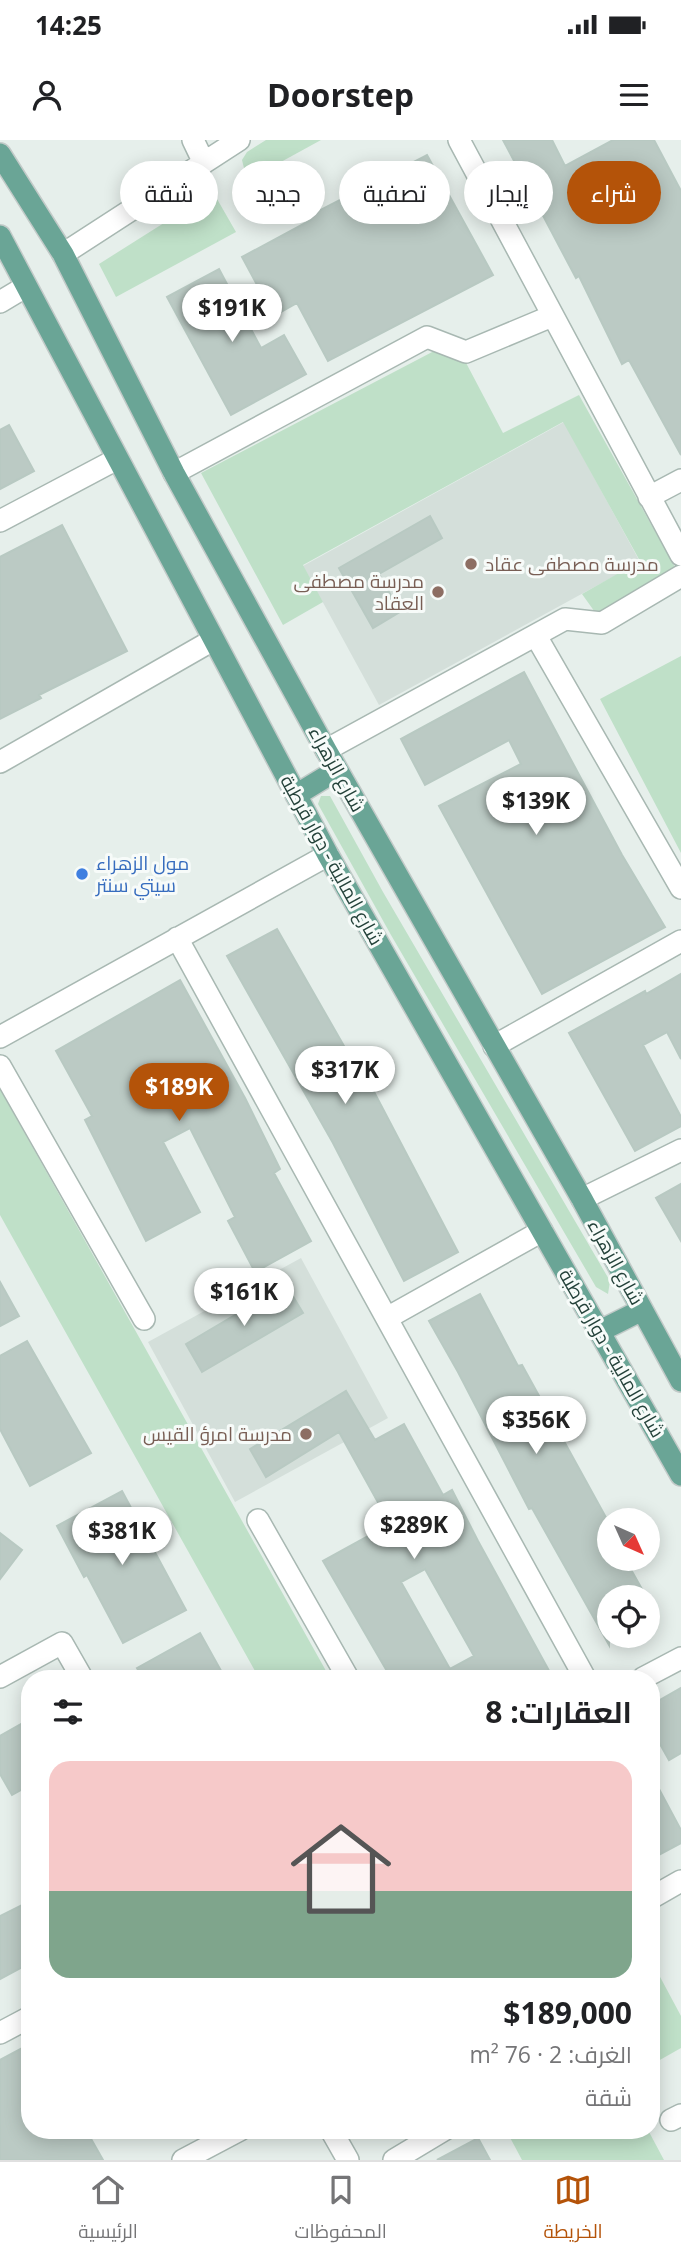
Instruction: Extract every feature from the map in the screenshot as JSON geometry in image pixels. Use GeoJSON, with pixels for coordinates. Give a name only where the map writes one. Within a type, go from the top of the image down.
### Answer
{"type":"FeatureCollection","features":[{"type":"Feature","properties":{"kind":"main road","name":"شارع الزهراء"},"geometry":{"type":"LineString","coordinates":[[0,154],[63,254],[174,473],[337,771],[582,1199],[681,1381]]}},
{"type":"Feature","properties":{"kind":"main road","name":"شارع المالية - دوار قرطبة"},"geometry":{"type":"LineString","coordinates":[[0,236],[328,855],[681,1475]]}},
{"type":"Feature","properties":{"kind":"main road"},"geometry":{"type":"LineString","coordinates":[[296,795],[337,771]]}},
{"type":"Feature","properties":{"kind":"main road"},"geometry":{"type":"LineString","coordinates":[[600,1331],[642,1310]]}},
{"type":"Feature","properties":{"kind":"street"},"geometry":{"type":"LineString","coordinates":[[193,140],[203,161]]}},
{"type":"Feature","properties":{"kind":"street"},"geometry":{"type":"LineString","coordinates":[[207,161],[239,140]]}},
{"type":"Feature","properties":{"kind":"street"},"geometry":{"type":"LineString","coordinates":[[459,140],[681,555]]}},
{"type":"Feature","properties":{"kind":"street"},"geometry":{"type":"LineString","coordinates":[[63,254],[120,217]]}},
{"type":"Feature","properties":{"kind":"street"},"geometry":{"type":"LineString","coordinates":[[0,302],[25,286]]}},
{"type":"Feature","properties":{"kind":"street"},"geometry":{"type":"LineString","coordinates":[[174,473],[427,337],[467,352],[552,316]]}},
{"type":"Feature","properties":{"kind":"street"},"geometry":{"type":"LineString","coordinates":[[0,521],[117,459]]}},
{"type":"Feature","properties":{"kind":"street"},"geometry":{"type":"LineString","coordinates":[[649,498],[681,480]]}},
{"type":"Feature","properties":{"kind":"street"},"geometry":{"type":"LineString","coordinates":[[326,750],[565,619],[603,623],[681,576]]}},
{"type":"Feature","properties":{"kind":"street"},"geometry":{"type":"LineString","coordinates":[[536,636],[681,888]]}},
{"type":"Feature","properties":{"kind":"street"},"geometry":{"type":"LineString","coordinates":[[0,762],[213,640]]}},
{"type":"Feature","properties":{"kind":"street"},"geometry":{"type":"LineString","coordinates":[[0,1037],[328,855]]}},
{"type":"Feature","properties":{"kind":"street"},"geometry":{"type":"LineString","coordinates":[[177,938],[581,1670]]}},
{"type":"Feature","properties":{"kind":"street"},"geometry":{"type":"LineString","coordinates":[[494,1046],[681,941]]}},
{"type":"Feature","properties":{"kind":"street"},"geometry":{"type":"LineString","coordinates":[[0,1066],[144,1319]]}},
{"type":"Feature","properties":{"kind":"street"},"geometry":{"type":"LineString","coordinates":[[582,1199],[681,1150]]}},
{"type":"Feature","properties":{"kind":"street"},"geometry":{"type":"LineString","coordinates":[[387,1318],[542,1231]]}},
{"type":"Feature","properties":{"kind":"street"},"geometry":{"type":"LineString","coordinates":[[258,1520],[343,1670]]}},
{"type":"Feature","properties":{"kind":"street"},"geometry":{"type":"LineString","coordinates":[[0,1677],[62,1643],[77,1670]]}},
{"type":"Feature","properties":{"kind":"street"},"geometry":{"type":"LineString","coordinates":[[658,1670],[681,1658]]}},
{"type":"Feature","properties":{"kind":"street"},"geometry":{"type":"LineString","coordinates":[[660,1893],[681,1881]]}},
{"type":"Feature","properties":{"kind":"street"},"geometry":{"type":"LineString","coordinates":[[0,2033],[21,2022]]}},
{"type":"Feature","properties":{"kind":"street"},"geometry":{"type":"LineString","coordinates":[[183,2160],[223,2139]]}},
{"type":"Feature","properties":{"kind":"street"},"geometry":{"type":"LineString","coordinates":[[336,2139],[348,2160]]}},
{"type":"Feature","properties":{"kind":"street"},"geometry":{"type":"LineString","coordinates":[[394,2160],[429,2139]]}},
{"type":"Feature","properties":{"kind":"shaded area","name":"مدرسة مصطفى عقاد"},"geometry":{"type":"Polygon","coordinates":[[[564,422],[640,562],[379,705],[303,566],[564,422]]]}},
{"type":"Feature","properties":{"kind":"shaded area"},"geometry":{"type":"Polygon","coordinates":[[[301,1258],[388,1418],[235,1502],[148,1342],[301,1258]]]}},
{"type":"Feature","properties":{"kind":"green space"},"geometry":{"type":"Polygon","coordinates":[[[266,140],[321,140],[283,161],[242,161],[247,152],[266,140]]]}},
{"type":"Feature","properties":{"kind":"green space"},"geometry":{"type":"Polygon","coordinates":[[[218,201],[236,232],[116,297],[99,264],[162,224],[218,224],[218,201]]]}},
{"type":"Feature","properties":{"kind":"green space"},"geometry":{"type":"Polygon","coordinates":[[[436,350],[464,359],[503,433],[579,395],[676,569],[597,615],[582,594],[640,561],[563,422],[303,565],[323,602],[283,625],[201,473],[436,350]]]}},
{"type":"Feature","properties":{"kind":"green space"},"geometry":{"type":"Polygon","coordinates":[[[681,656],[681,853],[600,699],[681,656]]]}},
{"type":"Feature","properties":{"kind":"green space"},"geometry":{"type":"Polygon","coordinates":[[[321,796],[330,796],[610,1281],[608,1294],[596,1287],[391,935],[318,804],[321,796]]]}},
{"type":"Feature","properties":{"kind":"green space"},"geometry":{"type":"Polygon","coordinates":[[[0,1089],[326,1670],[255,1670],[0,1215],[0,1089]]]}},
{"type":"Feature","properties":{"kind":"green space"},"geometry":{"type":"Polygon","coordinates":[[[660,1977],[681,2016],[681,2048],[660,2060],[660,1977]]]}},
{"type":"Feature","properties":{"kind":"green space"},"geometry":{"type":"Polygon","coordinates":[[[511,2139],[653,2139],[664,2160],[522,2160],[511,2139]]]}},
{"type":"Feature","properties":{"kind":"building"},"geometry":{"type":"Polygon","coordinates":[[[503,140],[552,140],[565,166],[567,165],[567,224],[661,224],[661,161],[574,161],[613,140],[654,140],[681,191],[681,455],[629,360],[622,364],[579,276],[576,278],[547,224],[553,224],[553,161],[514,161],[503,140]]]}},
{"type":"Feature","properties":{"kind":"building"},"geometry":{"type":"Polygon","coordinates":[[[427,155],[430,161],[415,161],[427,155]]]}},
{"type":"Feature","properties":{"kind":"building"},"geometry":{"type":"Polygon","coordinates":[[[450,197],[493,275],[328,361],[297,303],[274,316],[242,257],[304,224],[325,224],[325,208],[339,200],[339,224],[450,224],[450,197]]]}},
{"type":"Feature","properties":{"kind":"building"},"geometry":{"type":"Polygon","coordinates":[[[219,269],[261,348],[284,335],[306,374],[231,415],[167,297],[219,269]]]}},
{"type":"Feature","properties":{"kind":"building"},"geometry":{"type":"Polygon","coordinates":[[[9,425],[34,471],[0,489],[0,430],[9,425]]]}},
{"type":"Feature","properties":{"kind":"building"},"geometry":{"type":"Polygon","coordinates":[[[430,516],[442,538],[379,574],[400,612],[373,628],[339,568],[430,516]]]}},
{"type":"Feature","properties":{"kind":"building"},"geometry":{"type":"Polygon","coordinates":[[[62,525],[127,651],[39,695],[41,698],[0,719],[0,557],[62,525]]]}},
{"type":"Feature","properties":{"kind":"building"},"geometry":{"type":"Polygon","coordinates":[[[524,672],[622,855],[665,927],[542,994],[439,806],[521,764],[509,740],[425,785],[401,739],[524,672]]]}},
{"type":"Feature","properties":{"kind":"building"},"geometry":{"type":"Polygon","coordinates":[[[277,929],[356,1067],[360,1065],[458,1252],[404,1281],[333,1143],[227,956],[277,929]]]}},
{"type":"Feature","properties":{"kind":"building"},"geometry":{"type":"Polygon","coordinates":[[[681,974],[681,1059],[667,1032],[643,1045],[681,1117],[681,1126],[635,1151],[569,1033],[681,974]]]}},
{"type":"Feature","properties":{"kind":"building"},"geometry":{"type":"Polygon","coordinates":[[[180,980],[245,1098],[280,1169],[274,1173],[311,1241],[255,1272],[228,1221],[235,1217],[190,1128],[163,1142],[200,1212],[146,1241],[85,1120],[92,1116],[56,1051],[180,980]]]}},
{"type":"Feature","properties":{"kind":"building"},"geometry":{"type":"Polygon","coordinates":[[[681,1184],[681,1241],[656,1198],[681,1184]]]}},
{"type":"Feature","properties":{"kind":"building"},"geometry":{"type":"Polygon","coordinates":[[[0,1282],[19,1316],[0,1326],[0,1282]]]}},
{"type":"Feature","properties":{"kind":"building"},"geometry":{"type":"Polygon","coordinates":[[[286,1285],[303,1313],[202,1372],[186,1344],[286,1285]]]}},
{"type":"Feature","properties":{"kind":"building"},"geometry":{"type":"Polygon","coordinates":[[[480,1294],[518,1366],[522,1365],[601,1508],[597,1508],[597,1572],[632,1572],[640,1585],[597,1585],[597,1624],[532,1508],[529,1509],[429,1321],[480,1294]]]}},
{"type":"Feature","properties":{"kind":"building"},"geometry":{"type":"Polygon","coordinates":[[[27,1341],[91,1453],[30,1486],[0,1429],[0,1356],[27,1341]]]}},
{"type":"Feature","properties":{"kind":"building"},"geometry":{"type":"Polygon","coordinates":[[[346,1391],[375,1440],[404,1424],[443,1495],[452,1490],[549,1670],[386,1670],[323,1561],[390,1524],[339,1432],[266,1477],[250,1449],[346,1391]],[[425,1569],[401,1582],[450,1669],[474,1656],[425,1569]]]}},
{"type":"Feature","properties":{"kind":"building"},"geometry":{"type":"Polygon","coordinates":[[[122,1491],[186,1610],[123,1643],[57,1526],[122,1491]]]}},
{"type":"Feature","properties":{"kind":"building"},"geometry":{"type":"Polygon","coordinates":[[[0,1533],[22,1550],[0,1579],[0,1533]]]}},
{"type":"Feature","properties":{"kind":"building"},"geometry":{"type":"Polygon","coordinates":[[[200,1633],[221,1670],[138,1670],[137,1668],[200,1633]]]}},
{"type":"Feature","properties":{"kind":"building"},"geometry":{"type":"Polygon","coordinates":[[[681,1688],[681,1753],[669,1760],[660,1744],[660,1700],[681,1688]]]}},
{"type":"Feature","properties":{"kind":"building"},"geometry":{"type":"Polygon","coordinates":[[[21,1724],[21,1790],[12,1795],[0,1774],[0,1736],[21,1724]]]}},
{"type":"Feature","properties":{"kind":"building"},"geometry":{"type":"Polygon","coordinates":[[[660,1791],[681,1830],[681,1843],[660,1854],[660,1791]]]}},
{"type":"Feature","properties":{"kind":"building"},"geometry":{"type":"Polygon","coordinates":[[[21,1906],[21,1968],[0,1979],[0,1916],[21,1906]]]}},
{"type":"Feature","properties":{"kind":"building"},"geometry":{"type":"Polygon","coordinates":[[[21,2049],[21,2139],[91,2139],[103,2160],[0,2160],[0,2060],[21,2049]]]}},
{"type":"Feature","properties":{"kind":"building"},"geometry":{"type":"Polygon","coordinates":[[[479,2139],[490,2160],[437,2160],[479,2139]]]}},
{"type":"Feature","properties":{"kind":"place","name":"مدرسة مصطفى عقاد"},"geometry":{"type":"Point","coordinates":[471,564]}},
{"type":"Feature","properties":{"kind":"place","name":"مدرسة مصطفى العقاد"},"geometry":{"type":"Point","coordinates":[438,592]}},
{"type":"Feature","properties":{"kind":"place","name":"مول الزهراء سيتي سنتر"},"geometry":{"type":"Point","coordinates":[82,874]}},
{"type":"Feature","properties":{"kind":"place","name":"مدرسة امرؤ القيس"},"geometry":{"type":"Point","coordinates":[306,1434]}}]}
